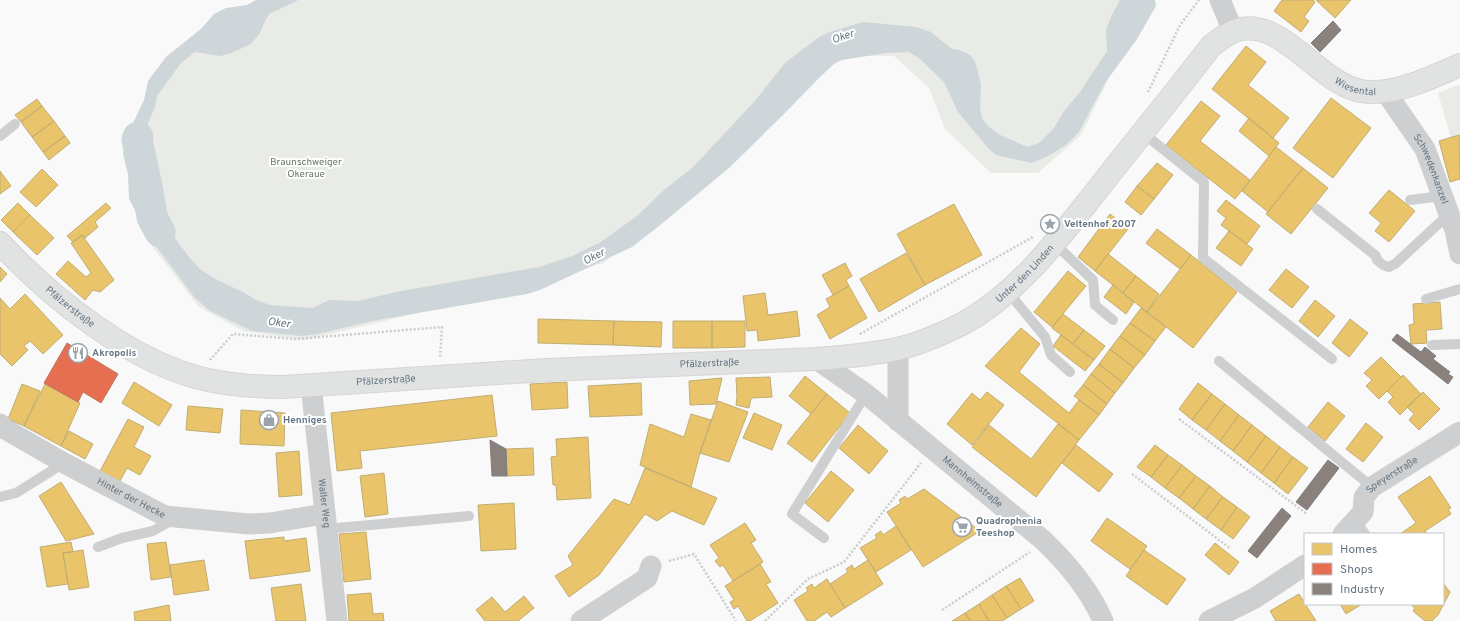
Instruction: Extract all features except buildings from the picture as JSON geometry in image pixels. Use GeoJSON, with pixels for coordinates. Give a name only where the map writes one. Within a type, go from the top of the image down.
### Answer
{"type":"FeatureCollection","features":[{"type":"Feature","properties":{"kind":"street"},"geometry":{"type":"LineString","coordinates":[[1220,0],[1233,32]]}},
{"type":"Feature","properties":{"kind":"street","name":"Unter den Linden"},"geometry":{"type":"LineString","coordinates":[[816,359],[859,355],[898,349],[925,340],[961,324],[984,311],[1008,292],[1054,243],[1211,46],[1222,37],[1233,32],[1250,29],[1264,31]]}},
{"type":"Feature","properties":{"kind":"street","name":"Wiesental"},"geometry":{"type":"LineString","coordinates":[[1264,31],[1283,40],[1326,73],[1350,88],[1361,91],[1385,91],[1428,78],[1460,65]]}},
{"type":"Feature","properties":{"kind":"street","name":"Schwedenkanzel"},"geometry":{"type":"LineString","coordinates":[[1385,91],[1425,149],[1455,230],[1460,254]]}},
{"type":"Feature","properties":{"kind":"street","name":"Pfälzerstraße"},"geometry":{"type":"LineString","coordinates":[[0,243],[47,290],[105,333],[138,353],[170,368],[207,380],[257,387],[546,370],[816,359]]}},
{"type":"Feature","properties":{"kind":"street"},"geometry":{"type":"LineString","coordinates":[[898,349],[898,421]]}},
{"type":"Feature","properties":{"kind":"street","name":"Mannheimstraße"},"geometry":{"type":"LineString","coordinates":[[816,359],[866,394],[932,450],[1043,540],[1065,562],[1100,612],[1103,621]]}},
{"type":"Feature","properties":{"kind":"street","name":"Waller Weg"},"geometry":{"type":"LineString","coordinates":[[311,385],[337,621]]}},
{"type":"Feature","properties":{"kind":"street","name":"Hinter der Hecke"},"geometry":{"type":"LineString","coordinates":[[0,424],[5,429],[64,463],[165,516],[249,524],[325,522]]}},
{"type":"Feature","properties":{"kind":"street","name":"Speyerstraße"},"geometry":{"type":"LineString","coordinates":[[1355,529],[1362,512],[1364,497],[1372,487],[1460,432]]}},
{"type":"Feature","properties":{"kind":"street"},"geometry":{"type":"LineString","coordinates":[[581,621],[647,578],[651,566]]}},
{"type":"Feature","properties":{"kind":"street"},"geometry":{"type":"LineString","coordinates":[[1209,621],[1255,598],[1304,566]]}},
{"type":"Feature","properties":{"kind":"lane"},"geometry":{"type":"LineString","coordinates":[[0,136],[15,124]]}},
{"type":"Feature","properties":{"kind":"lane"},"geometry":{"type":"LineString","coordinates":[[1143,133],[1204,182],[1203,258],[1332,359]]}},
{"type":"Feature","properties":{"kind":"lane"},"geometry":{"type":"LineString","coordinates":[[1410,200],[1446,205]]}},
{"type":"Feature","properties":{"kind":"lane"},"geometry":{"type":"LineString","coordinates":[[1317,209],[1376,256],[1377,260],[1383,265],[1389,267],[1395,264],[1446,205]]}},
{"type":"Feature","properties":{"kind":"lane"},"geometry":{"type":"LineString","coordinates":[[1054,243],[1093,280],[1095,304],[1113,320]]}},
{"type":"Feature","properties":{"kind":"lane"},"geometry":{"type":"LineString","coordinates":[[1426,299],[1460,289]]}},
{"type":"Feature","properties":{"kind":"lane"},"geometry":{"type":"LineString","coordinates":[[1008,292],[1046,337],[1051,355],[1070,372]]}},
{"type":"Feature","properties":{"kind":"lane"},"geometry":{"type":"LineString","coordinates":[[1432,344],[1460,344]]}},
{"type":"Feature","properties":{"kind":"lane"},"geometry":{"type":"LineString","coordinates":[[1219,361],[1372,487]]}},
{"type":"Feature","properties":{"kind":"lane"},"geometry":{"type":"LineString","coordinates":[[824,538],[792,514],[866,394]]}},
{"type":"Feature","properties":{"kind":"lane"},"geometry":{"type":"LineString","coordinates":[[0,496],[16,493],[64,463]]}},
{"type":"Feature","properties":{"kind":"lane"},"geometry":{"type":"LineString","coordinates":[[325,522],[469,516]]}},
{"type":"Feature","properties":{"kind":"lane"},"geometry":{"type":"LineString","coordinates":[[98,547],[122,538],[153,531],[178,517]]}},
{"type":"Feature","properties":{"kind":"path"},"geometry":{"type":"LineString","coordinates":[[1148,94],[1180,25],[1199,0]]}},
{"type":"Feature","properties":{"kind":"path"},"geometry":{"type":"LineString","coordinates":[[857,336],[1033,236]]}},
{"type":"Feature","properties":{"kind":"path"},"geometry":{"type":"LineString","coordinates":[[207,380],[209,361],[233,334],[296,339],[442,327],[439,377]]}},
{"type":"Feature","properties":{"kind":"path"},"geometry":{"type":"LineString","coordinates":[[1179,419],[1307,514]]}},
{"type":"Feature","properties":{"kind":"path"},"geometry":{"type":"LineString","coordinates":[[765,621],[808,579],[844,562],[932,450]]}},
{"type":"Feature","properties":{"kind":"path"},"geometry":{"type":"LineString","coordinates":[[1132,474],[1231,549]]}},
{"type":"Feature","properties":{"kind":"path"},"geometry":{"type":"LineString","coordinates":[[942,610],[1026,556],[1043,540]]}},
{"type":"Feature","properties":{"kind":"path"},"geometry":{"type":"LineString","coordinates":[[651,566],[694,554],[736,621]]}},
{"type":"Feature","properties":{"kind":"green space","name":"Braunschweiger Okeraue"},"geometry":{"type":"Polygon","coordinates":[[[261,0],[1147,0],[1081,135],[1038,173],[991,173],[945,129],[929,88],[894,56],[832,56],[698,193],[603,263],[543,283],[305,340],[243,331],[199,307],[152,246],[130,200],[153,76],[261,0]]]}},
{"type":"Feature","properties":{"kind":"green space"},"geometry":{"type":"Polygon","coordinates":[[[1460,84],[1460,169],[1438,93],[1460,84]]]}},
{"type":"Feature","properties":{"kind":"water"},"geometry":{"type":"Polygon","coordinates":[[[256,0],[298,0],[269,14],[260,33],[251,44],[229,54],[220,56],[195,52],[181,63],[157,96],[155,107],[145,130],[143,141],[146,186],[151,200],[164,224],[200,269],[215,279],[245,293],[256,300],[270,305],[313,308],[329,300],[358,301],[401,291],[539,267],[572,256],[601,242],[637,216],[663,191],[693,167],[754,102],[785,63],[819,37],[863,22],[916,27],[931,32],[952,49],[959,50],[970,55],[975,61],[981,84],[980,109],[982,118],[987,125],[998,134],[1027,147],[1039,143],[1054,128],[1064,111],[1080,92],[1107,51],[1106,30],[1120,0],[1155,0],[1156,6],[1137,39],[1105,83],[1079,132],[1066,145],[1048,156],[1032,163],[996,155],[988,148],[958,112],[944,82],[920,59],[909,52],[886,53],[842,60],[834,64],[818,79],[729,168],[632,247],[540,290],[527,294],[372,321],[318,334],[302,336],[252,331],[210,311],[195,298],[150,238],[129,199],[128,174],[123,154],[126,138],[144,100],[148,81],[166,57],[202,28],[214,14],[226,8],[247,5],[256,0]]]}},
{"type":"Feature","properties":{"kind":"waterway","name":"Oker"},"geometry":{"type":"LineString","coordinates":[[138,137],[137,140],[152,217],[160,232]]}},
{"type":"Feature","properties":{"kind":"place","name":"Veltenhof 2007"},"geometry":{"type":"Point","coordinates":[1050,224]}},
{"type":"Feature","properties":{"kind":"place","name":"Akropolis"},"geometry":{"type":"Point","coordinates":[78,353]}},
{"type":"Feature","properties":{"kind":"place","name":"Henniges"},"geometry":{"type":"Point","coordinates":[269,420]}},
{"type":"Feature","properties":{"kind":"place","name":"Quadrophenia Teeshop"},"geometry":{"type":"Point","coordinates":[962,527]}}]}
